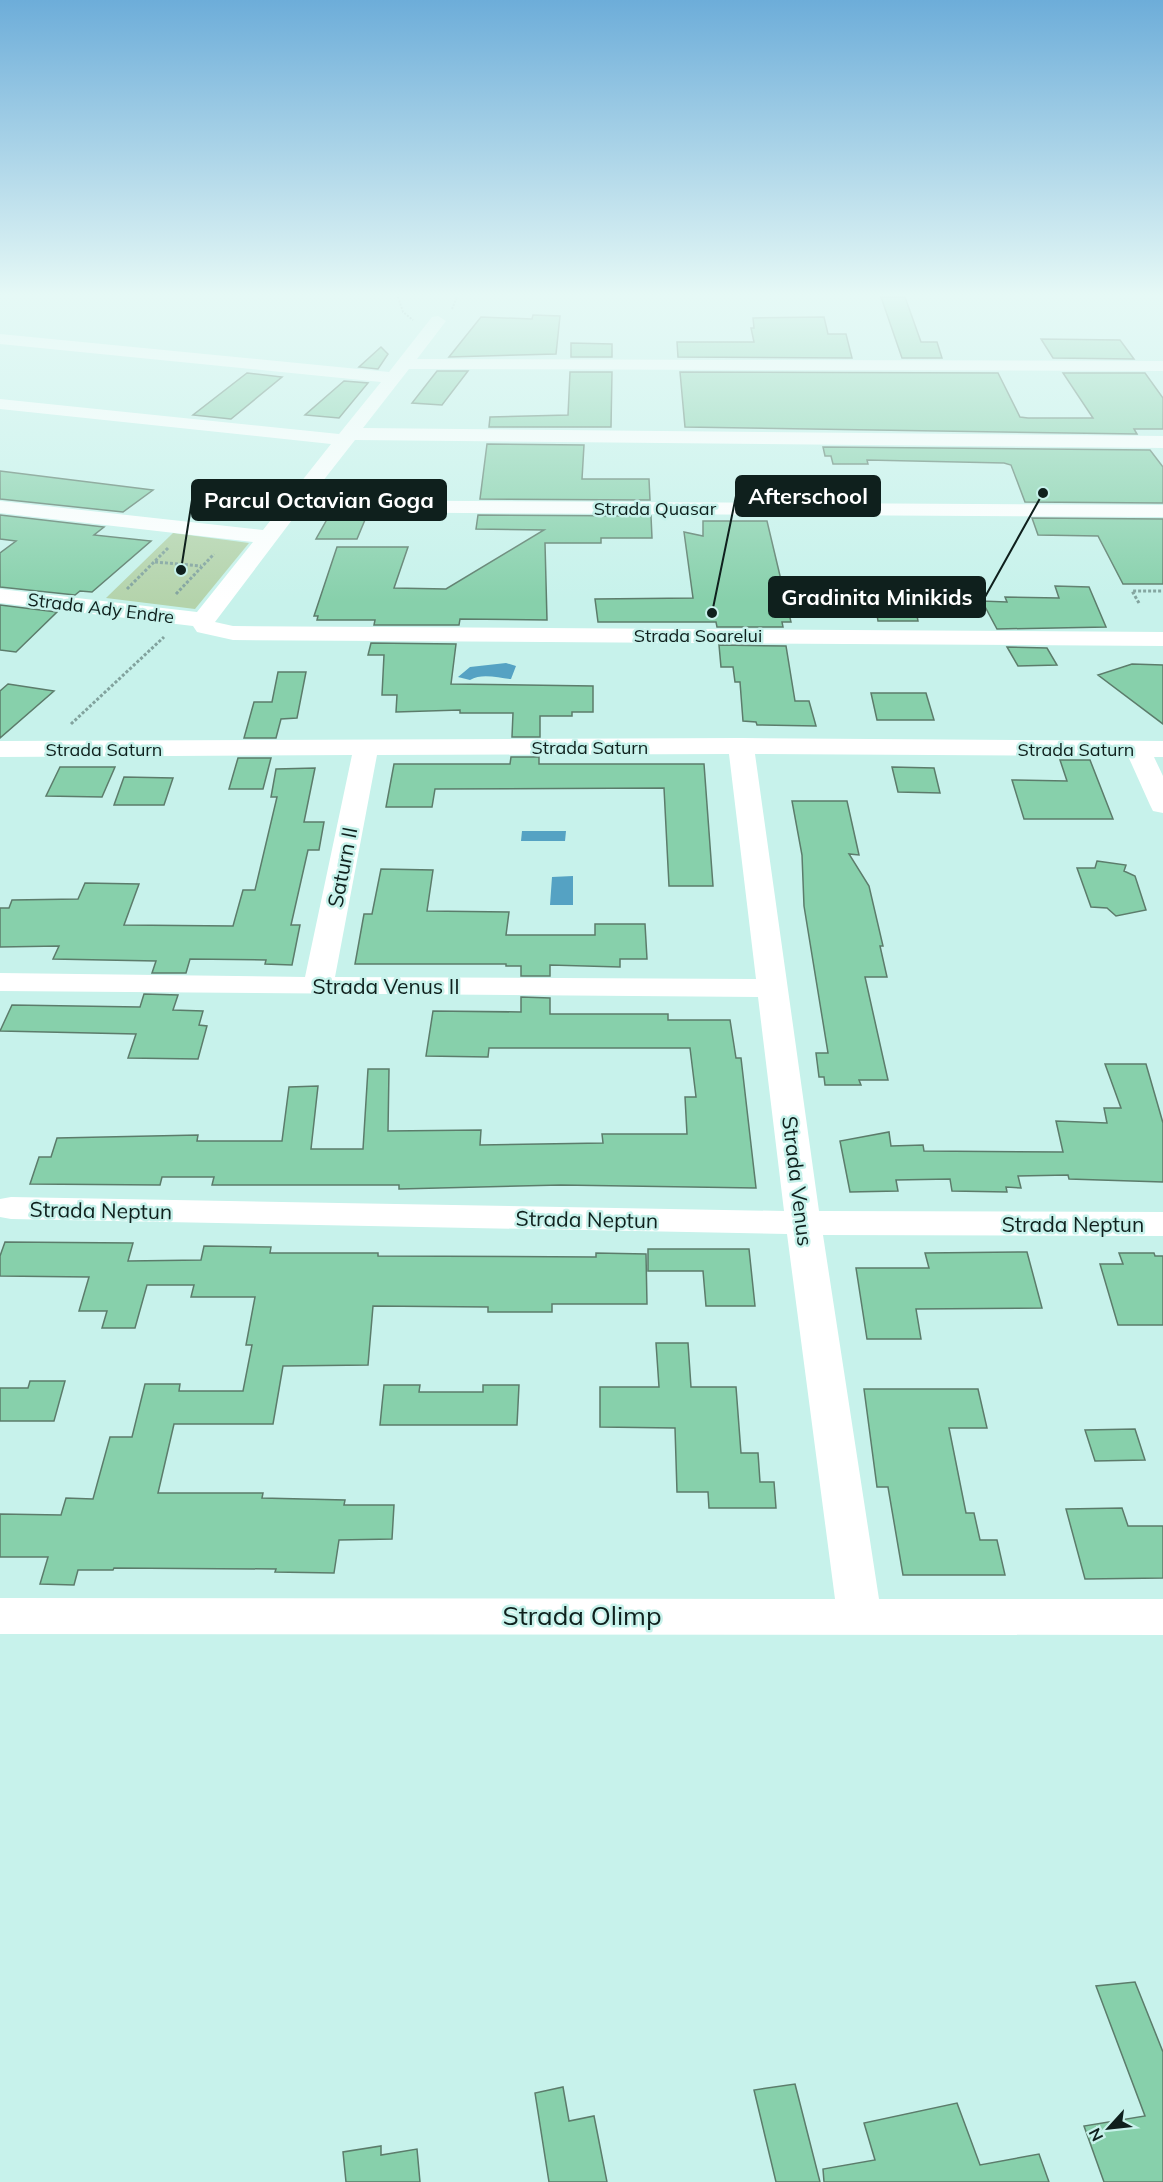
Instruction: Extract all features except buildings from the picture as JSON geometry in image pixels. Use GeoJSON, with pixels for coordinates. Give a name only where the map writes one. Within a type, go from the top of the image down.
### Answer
{"type":"FeatureCollection","features":[{"type":"Feature","properties":{"kind":"street"},"geometry":{"type":"LineString","coordinates":[[204,624],[268,537],[376,399]]}},
{"type":"Feature","properties":{"kind":"street"},"geometry":{"type":"LineString","coordinates":[[0,404],[346,437],[1163,442]]}},
{"type":"Feature","properties":{"kind":"street","name":"Strada Quasar"},"geometry":{"type":"LineString","coordinates":[[292,506],[1163,510]]}},
{"type":"Feature","properties":{"kind":"street"},"geometry":{"type":"LineString","coordinates":[[0,507],[268,537]]}},
{"type":"Feature","properties":{"kind":"street","name":"Strada Ady Endre"},"geometry":{"type":"LineString","coordinates":[[0,596],[158,615],[204,624],[233,633]]}},
{"type":"Feature","properties":{"kind":"street","name":"Strada Soarelui"},"geometry":{"type":"LineString","coordinates":[[233,633],[1163,639]]}},
{"type":"Feature","properties":{"kind":"street","name":"Strada Saturn"},"geometry":{"type":"LineString","coordinates":[[5,755],[44,749],[741,746],[1150,749]]}},
{"type":"Feature","properties":{"kind":"street","name":"Strada Venus"},"geometry":{"type":"LineString","coordinates":[[741,746],[803,1224],[859,1615]]}},
{"type":"Feature","properties":{"kind":"street","name":"Saturn II"},"geometry":{"type":"LineString","coordinates":[[318,986],[366,748]]}},
{"type":"Feature","properties":{"kind":"street"},"geometry":{"type":"LineString","coordinates":[[1150,749],[1163,805]]}},
{"type":"Feature","properties":{"kind":"street","name":"Strada Venus II"},"geometry":{"type":"LineString","coordinates":[[0,982],[318,986],[773,987]]}},
{"type":"Feature","properties":{"kind":"street","name":"Strada Neptun"},"geometry":{"type":"LineString","coordinates":[[10,1208],[803,1224],[1163,1224]]}},
{"type":"Feature","properties":{"kind":"street","name":"Strada Olimp"},"geometry":{"type":"LineString","coordinates":[[0,1616],[1163,1617]]}},
{"type":"Feature","properties":{"kind":"path"},"geometry":{"type":"LineString","coordinates":[[107,609],[189,528]]}},
{"type":"Feature","properties":{"kind":"path"},"geometry":{"type":"LineString","coordinates":[[158,615],[232,534]]}},
{"type":"Feature","properties":{"kind":"path"},"geometry":{"type":"LineString","coordinates":[[154,562],[202,566]]}},
{"type":"Feature","properties":{"kind":"path"},"geometry":{"type":"LineString","coordinates":[[1139,603],[1132,591],[1163,591]]}},
{"type":"Feature","properties":{"kind":"path"},"geometry":{"type":"LineString","coordinates":[[44,749],[165,637],[204,624]]}},
{"type":"Feature","properties":{"kind":"green space"},"geometry":{"type":"Polygon","coordinates":[[[173,533],[249,543],[195,609],[106,598],[173,533]]]}},
{"type":"Feature","properties":{"kind":"water"},"geometry":{"type":"Polygon","coordinates":[[[506,663],[516,666],[511,679],[485,676],[470,680],[458,677],[470,667],[506,663]]]}},
{"type":"Feature","properties":{"kind":"water"},"geometry":{"type":"Polygon","coordinates":[[[522,831],[566,831],[565,841],[521,841],[522,831]]]}},
{"type":"Feature","properties":{"kind":"water"},"geometry":{"type":"Polygon","coordinates":[[[573,876],[573,905],[550,905],[552,877],[573,876]]]}},
{"type":"Feature","properties":{"kind":"place","name":"Gradinita Minikids"},"geometry":{"type":"Point","coordinates":[1043,493]}},
{"type":"Feature","properties":{"kind":"place","name":"Parcul Octavian Goga"},"geometry":{"type":"Point","coordinates":[181,570]}},
{"type":"Feature","properties":{"kind":"place","name":"Afterschool"},"geometry":{"type":"Point","coordinates":[712,613]}}]}
